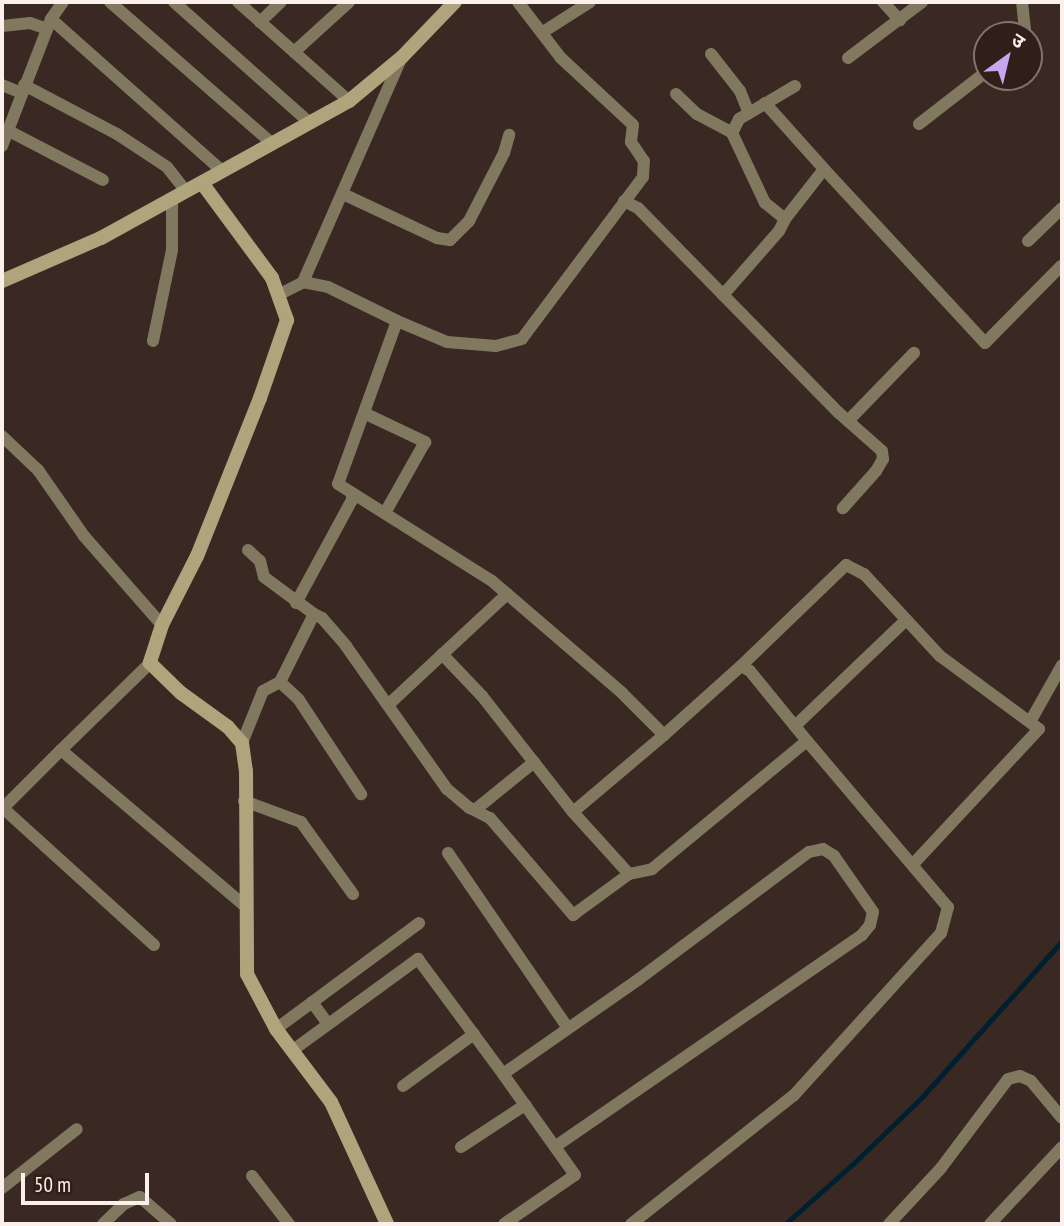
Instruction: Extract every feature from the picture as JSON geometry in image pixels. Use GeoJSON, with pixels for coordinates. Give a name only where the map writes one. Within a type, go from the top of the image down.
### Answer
{"type":"FeatureCollection","features":[{"type":"Feature","properties":{"kind":"street"},"geometry":{"type":"LineString","coordinates":[[2,146],[49,24],[63,2]]}},
{"type":"Feature","properties":{"kind":"street"},"geometry":{"type":"LineString","coordinates":[[110,2],[273,144]]}},
{"type":"Feature","properties":{"kind":"street"},"geometry":{"type":"LineString","coordinates":[[174,2],[310,123]]}},
{"type":"Feature","properties":{"kind":"street"},"geometry":{"type":"LineString","coordinates":[[238,2],[349,102]]}},
{"type":"Feature","properties":{"kind":"street"},"geometry":{"type":"LineString","coordinates":[[260,22],[281,2]]}},
{"type":"Feature","properties":{"kind":"street"},"geometry":{"type":"LineString","coordinates":[[294,52],[349,2]]}},
{"type":"Feature","properties":{"kind":"street"},"geometry":{"type":"LineString","coordinates":[[2,281],[101,238],[349,102],[402,57],[455,2]]}},
{"type":"Feature","properties":{"kind":"street"},"geometry":{"type":"LineString","coordinates":[[303,282],[328,287],[447,342],[496,346],[522,339],[643,177],[644,161],[631,142],[633,125],[561,58],[517,2]]}},
{"type":"Feature","properties":{"kind":"street"},"geometry":{"type":"LineString","coordinates":[[542,32],[590,2]]}},
{"type":"Feature","properties":{"kind":"street"},"geometry":{"type":"LineString","coordinates":[[883,2],[900,20]]}},
{"type":"Feature","properties":{"kind":"street"},"geometry":{"type":"LineString","coordinates":[[848,58],[922,2]]}},
{"type":"Feature","properties":{"kind":"street"},"geometry":{"type":"LineString","coordinates":[[1022,2],[1024,21]]}},
{"type":"Feature","properties":{"kind":"street"},"geometry":{"type":"LineString","coordinates":[[2,26],[49,24],[222,171]]}},
{"type":"Feature","properties":{"kind":"street"},"geometry":{"type":"LineString","coordinates":[[711,54],[740,91],[749,113]]}},
{"type":"Feature","properties":{"kind":"street"},"geometry":{"type":"LineString","coordinates":[[278,295],[303,282],[402,57]]}},
{"type":"Feature","properties":{"kind":"street"},"geometry":{"type":"LineString","coordinates":[[919,124],[973,82]]}},
{"type":"Feature","properties":{"kind":"street"},"geometry":{"type":"LineString","coordinates":[[2,85],[23,89],[117,134],[167,167],[186,191]]}},
{"type":"Feature","properties":{"kind":"street"},"geometry":{"type":"LineString","coordinates":[[732,133],[740,119],[795,86]]}},
{"type":"Feature","properties":{"kind":"street"},"geometry":{"type":"LineString","coordinates":[[676,94],[698,114],[732,133],[765,204],[785,219]]}},
{"type":"Feature","properties":{"kind":"street"},"geometry":{"type":"LineString","coordinates":[[765,103],[985,343],[1062,266]]}},
{"type":"Feature","properties":{"kind":"street"},"geometry":{"type":"LineString","coordinates":[[7,130],[103,180]]}},
{"type":"Feature","properties":{"kind":"street"},"geometry":{"type":"LineString","coordinates":[[343,194],[437,238],[450,240],[469,221],[504,153],[509,135]]}},
{"type":"Feature","properties":{"kind":"street"},"geometry":{"type":"LineString","coordinates":[[723,295],[779,231],[785,219],[824,169]]}},
{"type":"Feature","properties":{"kind":"street"},"geometry":{"type":"LineString","coordinates":[[153,945],[3,808],[150,663],[162,625],[197,556],[260,398],[287,320],[272,278],[202,183]]}},
{"type":"Feature","properties":{"kind":"street"},"geometry":{"type":"LineString","coordinates":[[153,341],[172,250],[172,199]]}},
{"type":"Feature","properties":{"kind":"street"},"geometry":{"type":"LineString","coordinates":[[624,201],[639,208],[848,421],[882,451],[883,459],[843,508]]}},
{"type":"Feature","properties":{"kind":"street"},"geometry":{"type":"LineString","coordinates":[[1028,241],[1062,208]]}},
{"type":"Feature","properties":{"kind":"street"},"geometry":{"type":"LineString","coordinates":[[397,321],[338,484],[507,594],[622,693],[664,735]]}},
{"type":"Feature","properties":{"kind":"street"},"geometry":{"type":"LineString","coordinates":[[848,421],[914,353]]}},
{"type":"Feature","properties":{"kind":"street"},"geometry":{"type":"LineString","coordinates":[[364,413],[425,442],[385,513]]}},
{"type":"Feature","properties":{"kind":"street"},"geometry":{"type":"LineString","coordinates":[[2,436],[38,470],[84,536],[162,625]]}},
{"type":"Feature","properties":{"kind":"street"},"geometry":{"type":"LineString","coordinates":[[296,603],[352,500],[352,493]]}},
{"type":"Feature","properties":{"kind":"street"},"geometry":{"type":"LineString","coordinates":[[248,550],[260,561],[264,577],[296,603],[322,618],[447,789],[475,810],[491,818],[573,915],[629,874],[652,869],[807,741]]}},
{"type":"Feature","properties":{"kind":"street"},"geometry":{"type":"LineString","coordinates":[[573,812],[741,666],[846,565],[864,574],[940,656],[1039,729],[913,864]]}},
{"type":"Feature","properties":{"kind":"street"},"geometry":{"type":"LineString","coordinates":[[388,705],[507,594]]}},
{"type":"Feature","properties":{"kind":"street"},"geometry":{"type":"LineString","coordinates":[[314,614],[280,682],[263,691],[242,744],[246,771],[244,801],[247,974],[276,1029],[331,1102],[387,1224]]}},
{"type":"Feature","properties":{"kind":"street"},"geometry":{"type":"LineString","coordinates":[[795,726],[906,620]]}},
{"type":"Feature","properties":{"kind":"street"},"geometry":{"type":"LineString","coordinates":[[442,654],[482,696],[573,812],[629,874]]}},
{"type":"Feature","properties":{"kind":"street"},"geometry":{"type":"LineString","coordinates":[[150,663],[173,686],[228,727],[242,744]]}},
{"type":"Feature","properties":{"kind":"street"},"geometry":{"type":"LineString","coordinates":[[1030,722],[1062,665]]}},
{"type":"Feature","properties":{"kind":"street"},"geometry":{"type":"LineString","coordinates":[[631,1224],[794,1095],[941,933],[948,907],[750,671],[741,666]]}},
{"type":"Feature","properties":{"kind":"street"},"geometry":{"type":"LineString","coordinates":[[280,682],[299,700],[361,794]]}},
{"type":"Feature","properties":{"kind":"street"},"geometry":{"type":"LineString","coordinates":[[61,750],[245,906]]}},
{"type":"Feature","properties":{"kind":"street"},"geometry":{"type":"LineString","coordinates":[[475,810],[534,762]]}},
{"type":"Feature","properties":{"kind":"street"},"geometry":{"type":"LineString","coordinates":[[244,801],[301,822],[354,894]]}},
{"type":"Feature","properties":{"kind":"street"},"geometry":{"type":"LineString","coordinates":[[503,1074],[808,852],[823,849],[834,856],[873,912],[870,925],[862,935],[555,1147]]}},
{"type":"Feature","properties":{"kind":"street"},"geometry":{"type":"LineString","coordinates":[[447,853],[568,1028]]}},
{"type":"Feature","properties":{"kind":"street"},"geometry":{"type":"LineString","coordinates":[[276,1029],[419,923]]}},
{"type":"Feature","properties":{"kind":"street"},"geometry":{"type":"LineString","coordinates":[[293,1050],[418,959],[575,1175],[504,1224]]}},
{"type":"Feature","properties":{"kind":"street"},"geometry":{"type":"LineString","coordinates":[[312,1002],[328,1024]]}},
{"type":"Feature","properties":{"kind":"street"},"geometry":{"type":"LineString","coordinates":[[403,1086],[474,1034]]}},
{"type":"Feature","properties":{"kind":"street"},"geometry":{"type":"LineString","coordinates":[[889,1224],[941,1168],[1007,1079],[1020,1076],[1031,1081],[1062,1118]]}},
{"type":"Feature","properties":{"kind":"street"},"geometry":{"type":"LineString","coordinates":[[461,1147],[525,1105]]}},
{"type":"Feature","properties":{"kind":"street"},"geometry":{"type":"LineString","coordinates":[[2,1188],[77,1129]]}},
{"type":"Feature","properties":{"kind":"street"},"geometry":{"type":"LineString","coordinates":[[990,1224],[1062,1147]]}},
{"type":"Feature","properties":{"kind":"street"},"geometry":{"type":"LineString","coordinates":[[252,1175],[289,1224]]}},
{"type":"Feature","properties":{"kind":"street"},"geometry":{"type":"LineString","coordinates":[[103,1224],[124,1204],[140,1197],[171,1224]]}},
{"type":"Feature","properties":{"kind":"waterway"},"geometry":{"type":"LineString","coordinates":[[785,1224],[921,1098],[1062,941]]}}]}
